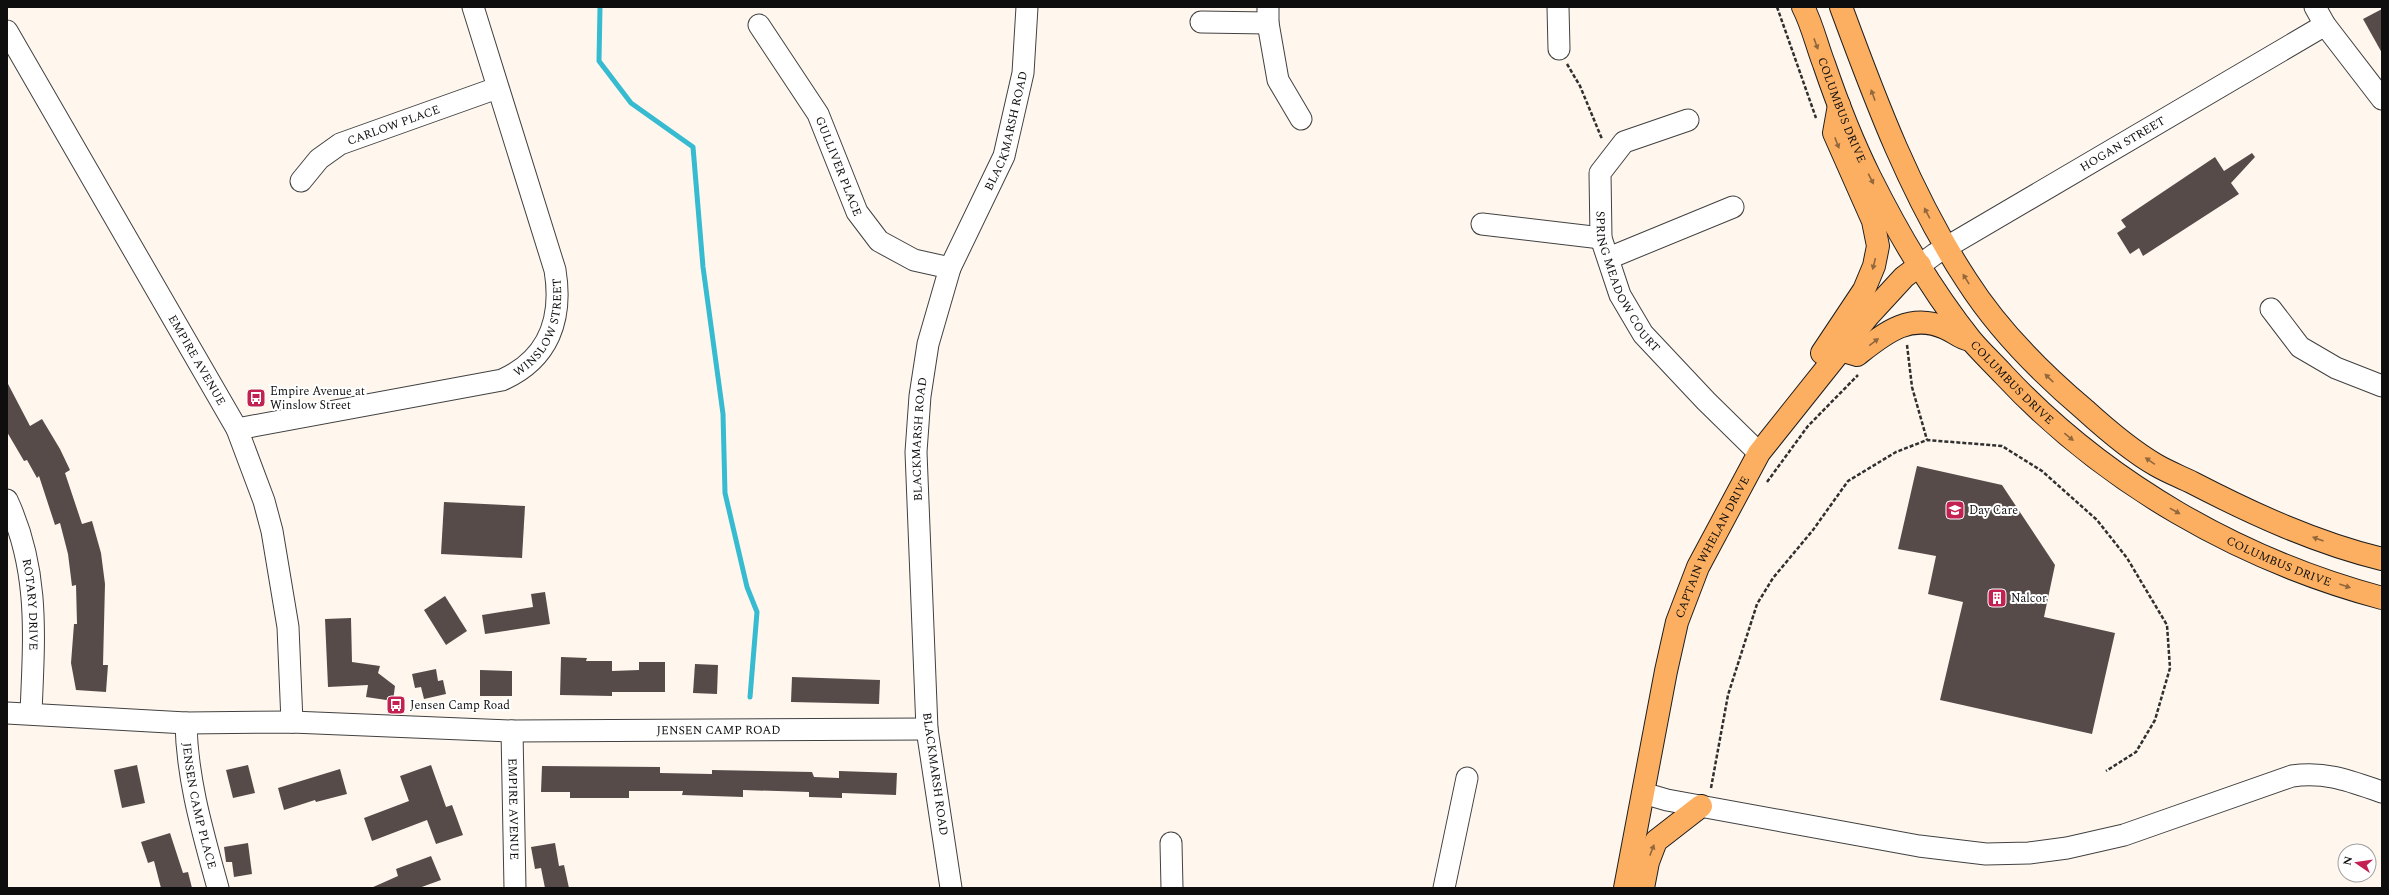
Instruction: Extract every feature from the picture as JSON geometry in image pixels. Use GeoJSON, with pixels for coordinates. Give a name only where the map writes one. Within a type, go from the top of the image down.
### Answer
{"type":"FeatureCollection","features":[{"type":"Feature","properties":{"kind":"main road","name":"COLUMBUS DRIVE"},"geometry":{"type":"LineString","coordinates":[[1803,7],[1839,105],[1870,177],[1920,265],[1972,340],[2026,398],[2058,427],[2113,470],[2173,510],[2270,559],[2382,598]]}},
{"type":"Feature","properties":{"kind":"main road"},"geometry":{"type":"LineString","coordinates":[[1841,7],[1894,147],[1946,248],[1993,319],[2026,356],[2060,389],[2127,445],[2156,465],[2277,524],[2331,543],[2382,558]]}},
{"type":"Feature","properties":{"kind":"main road"},"geometry":{"type":"LineString","coordinates":[[1808,390],[1814,365],[1870,279],[1878,246],[1873,221],[1834,133],[1839,105]]}},
{"type":"Feature","properties":{"kind":"main road","name":"CAPTAIN WHELAN DRIVE"},"geometry":{"type":"LineString","coordinates":[[1625,888],[1677,622],[1698,568],[1759,453],[1840,350],[1904,277],[1920,265]]}},
{"type":"Feature","properties":{"kind":"main road"},"geometry":{"type":"LineString","coordinates":[[1840,350],[1857,355],[1886,332],[1912,322],[1946,328],[1960,338],[1972,340]]}},
{"type":"Feature","properties":{"kind":"main road"},"geometry":{"type":"LineString","coordinates":[[1643,888],[1648,862],[1656,841],[1704,806]]}},
{"type":"Feature","properties":{"kind":"street","name":"WINSLOW STREET"},"geometry":{"type":"LineString","coordinates":[[237,429],[491,384],[513,375],[524,368],[538,353],[554,324],[557,310],[557,282],[555,270],[473,7]]}},
{"type":"Feature","properties":{"kind":"street","name":"BLACKMARSH ROAD"},"geometry":{"type":"LineString","coordinates":[[950,888],[926,729],[916,452],[920,396],[928,344],[950,268],[1004,156],[1023,73],[1027,7]]}},
{"type":"Feature","properties":{"kind":"street"},"geometry":{"type":"LineString","coordinates":[[1558,7],[1559,50]]}},
{"type":"Feature","properties":{"kind":"street"},"geometry":{"type":"LineString","coordinates":[[1201,22],[1268,15],[1278,80],[1301,119]]}},
{"type":"Feature","properties":{"kind":"street"},"geometry":{"type":"LineString","coordinates":[[2320,16],[2382,99]]}},
{"type":"Feature","properties":{"kind":"street","name":"HOGAN STREET"},"geometry":{"type":"LineString","coordinates":[[1920,265],[2320,16]]}},
{"type":"Feature","properties":{"kind":"street","name":"GULLIVER PLACE"},"geometry":{"type":"LineString","coordinates":[[759,25],[818,114],[857,212],[879,241],[914,260],[950,268]]}},
{"type":"Feature","properties":{"kind":"street","name":"EMPIRE AVENUE"},"geometry":{"type":"LineString","coordinates":[[7,31],[237,429],[264,502],[274,538],[288,627],[292,722]]}},
{"type":"Feature","properties":{"kind":"street","name":"CARLOW PLACE"},"geometry":{"type":"LineString","coordinates":[[301,181],[319,159],[340,144],[497,88]]}},
{"type":"Feature","properties":{"kind":"street","name":"SPRING MEADOW COURT"},"geometry":{"type":"LineString","coordinates":[[1688,120],[1624,142],[1600,173],[1602,238],[1609,258],[1613,277],[1620,295],[1643,334],[1706,401],[1759,453]]}},
{"type":"Feature","properties":{"kind":"street"},"geometry":{"type":"LineString","coordinates":[[1609,258],[1733,207]]}},
{"type":"Feature","properties":{"kind":"street"},"geometry":{"type":"LineString","coordinates":[[1482,224],[1602,238]]}},
{"type":"Feature","properties":{"kind":"street"},"geometry":{"type":"LineString","coordinates":[[2271,309],[2300,347],[2336,368],[2382,386]]}},
{"type":"Feature","properties":{"kind":"street","name":"ROTARY DRIVE"},"geometry":{"type":"LineString","coordinates":[[7,500],[18,524],[25,546],[32,585],[34,640],[31,713]]}},
{"type":"Feature","properties":{"kind":"street","name":"JENSEN CAMP ROAD"},"geometry":{"type":"LineString","coordinates":[[7,713],[31,713],[186,723],[292,722],[512,731],[926,729]]}},
{"type":"Feature","properties":{"kind":"street","name":"JENSEN CAMP PLACE"},"geometry":{"type":"LineString","coordinates":[[186,723],[186,756],[193,790],[218,888]]}},
{"type":"Feature","properties":{"kind":"street","name":"EMPIRE AVENUE"},"geometry":{"type":"LineString","coordinates":[[512,731],[515,888]]}},
{"type":"Feature","properties":{"kind":"street"},"geometry":{"type":"LineString","coordinates":[[1643,793],[1666,800],[1919,846],[1986,854],[2029,853],[2067,848],[2124,835],[2292,776],[2311,773],[2329,775],[2382,792]]}},
{"type":"Feature","properties":{"kind":"street"},"geometry":{"type":"LineString","coordinates":[[1444,888],[1468,778]]}},
{"type":"Feature","properties":{"kind":"street"},"geometry":{"type":"LineString","coordinates":[[1171,843],[1172,888]]}},
{"type":"Feature","properties":{"kind":"path"},"geometry":{"type":"LineString","coordinates":[[1559,50],[1580,86],[1603,140]]}},
{"type":"Feature","properties":{"kind":"path"},"geometry":{"type":"LineString","coordinates":[[1907,343],[1911,381],[1927,440]]}},
{"type":"Feature","properties":{"kind":"path"},"geometry":{"type":"LineString","coordinates":[[1764,488],[1808,426],[1861,371]]}},
{"type":"Feature","properties":{"kind":"path"},"geometry":{"type":"LineString","coordinates":[[1704,806],[1728,695],[1757,604],[1773,578],[1813,530],[1848,481],[1896,452],[1927,440],[2002,446],[2042,471],[2097,520],[2127,558],[2167,625],[2170,668],[2154,720],[2136,752],[2106,771]]}},
{"type":"Feature","properties":{"kind":"building"},"geometry":{"type":"Polygon","coordinates":[[[2382,9],[2382,53],[2363,19],[2382,9]]]}},
{"type":"Feature","properties":{"kind":"building"},"geometry":{"type":"Polygon","coordinates":[[[2252,153],[2255,157],[2231,183],[2239,194],[2143,256],[2139,248],[2130,254],[2117,233],[2126,227],[2121,220],[2215,157],[2224,171],[2252,153]]]}},
{"type":"Feature","properties":{"kind":"building"},"geometry":{"type":"Polygon","coordinates":[[[7,382],[30,426],[42,419],[60,449],[70,470],[65,473],[82,524],[92,521],[101,553],[105,584],[103,665],[108,665],[106,692],[76,690],[71,663],[74,624],[77,624],[76,585],[72,586],[68,554],[60,523],[55,525],[39,476],[37,478],[27,460],[24,461],[7,432],[7,382]]]}},
{"type":"Feature","properties":{"kind":"building","name":"Nalcor"},"geometry":{"type":"Polygon","coordinates":[[[1917,466],[2002,485],[2055,565],[2044,617],[2115,633],[2092,734],[1940,700],[1963,602],[1928,594],[1936,556],[1898,549],[1917,466]]]}},
{"type":"Feature","properties":{"kind":"building"},"geometry":{"type":"Polygon","coordinates":[[[444,502],[525,506],[522,558],[441,554],[444,502]]]}},
{"type":"Feature","properties":{"kind":"building"},"geometry":{"type":"Polygon","coordinates":[[[545,592],[550,624],[485,634],[482,615],[533,607],[531,594],[545,592]]]}},
{"type":"Feature","properties":{"kind":"building"},"geometry":{"type":"Polygon","coordinates":[[[445,596],[467,631],[446,645],[424,610],[445,596]]]}},
{"type":"Feature","properties":{"kind":"building"},"geometry":{"type":"Polygon","coordinates":[[[351,618],[352,662],[380,666],[378,673],[395,686],[393,701],[366,697],[368,685],[328,687],[325,619],[351,618]]]}},
{"type":"Feature","properties":{"kind":"building"},"geometry":{"type":"Polygon","coordinates":[[[561,657],[587,658],[586,661],[612,661],[612,671],[639,670],[639,662],[665,662],[665,692],[612,692],[612,696],[560,695],[561,657]]]}},
{"type":"Feature","properties":{"kind":"building"},"geometry":{"type":"Polygon","coordinates":[[[695,664],[718,665],[717,694],[693,693],[695,664]]]}},
{"type":"Feature","properties":{"kind":"building"},"geometry":{"type":"Polygon","coordinates":[[[436,669],[438,681],[443,680],[446,694],[424,699],[421,687],[415,688],[412,674],[436,669]]]}},
{"type":"Feature","properties":{"kind":"building"},"geometry":{"type":"Polygon","coordinates":[[[480,670],[512,671],[512,696],[480,696],[480,670]]]}},
{"type":"Feature","properties":{"kind":"building"},"geometry":{"type":"Polygon","coordinates":[[[792,677],[880,680],[879,704],[791,702],[792,677]]]}},
{"type":"Feature","properties":{"kind":"building"},"geometry":{"type":"Polygon","coordinates":[[[137,765],[145,803],[122,808],[114,770],[137,765]]]}},
{"type":"Feature","properties":{"kind":"building"},"geometry":{"type":"Polygon","coordinates":[[[248,765],[255,793],[233,798],[226,770],[248,765]]]}},
{"type":"Feature","properties":{"kind":"building"},"geometry":{"type":"Polygon","coordinates":[[[431,765],[446,807],[452,805],[463,835],[436,844],[427,820],[372,841],[364,818],[409,801],[400,776],[431,765]]]}},
{"type":"Feature","properties":{"kind":"building"},"geometry":{"type":"Polygon","coordinates":[[[542,766],[660,767],[660,773],[712,774],[712,770],[812,772],[814,777],[839,778],[839,771],[897,773],[896,795],[842,793],[842,798],[809,797],[809,792],[743,790],[743,797],[682,795],[683,791],[629,791],[629,798],[570,798],[570,792],[541,792],[542,766]]]}},
{"type":"Feature","properties":{"kind":"building"},"geometry":{"type":"Polygon","coordinates":[[[340,769],[347,794],[316,802],[315,800],[284,810],[278,788],[340,769]]]}},
{"type":"Feature","properties":{"kind":"building"},"geometry":{"type":"Polygon","coordinates":[[[170,833],[183,873],[188,872],[192,888],[161,888],[154,861],[148,863],[141,842],[170,833]]]}},
{"type":"Feature","properties":{"kind":"building"},"geometry":{"type":"Polygon","coordinates":[[[248,843],[252,874],[234,877],[232,862],[226,862],[224,847],[248,843]]]}},
{"type":"Feature","properties":{"kind":"building"},"geometry":{"type":"Polygon","coordinates":[[[555,843],[559,866],[564,865],[569,888],[545,888],[541,868],[535,869],[531,847],[555,843]]]}},
{"type":"Feature","properties":{"kind":"building"},"geometry":{"type":"Polygon","coordinates":[[[431,856],[441,880],[419,888],[371,888],[398,876],[396,869],[431,856]]]}},
{"type":"Feature","properties":{"kind":"waterway"},"geometry":{"type":"LineString","coordinates":[[600,7],[599,61],[631,103],[693,147],[703,267],[723,414],[725,493],[747,587],[757,612],[750,697]]}},
{"type":"Feature","properties":{"kind":"place","name":"Empire Avenue at Winslow Street"},"geometry":{"type":"Point","coordinates":[256,398]}},
{"type":"Feature","properties":{"kind":"place","name":"Day Care"},"geometry":{"type":"Point","coordinates":[1955,510]}},
{"type":"Feature","properties":{"kind":"place","name":"Nalcor"},"geometry":{"type":"Point","coordinates":[1997,598]}},
{"type":"Feature","properties":{"kind":"place","name":"Jensen Camp Road"},"geometry":{"type":"Point","coordinates":[396,705]}}]}
